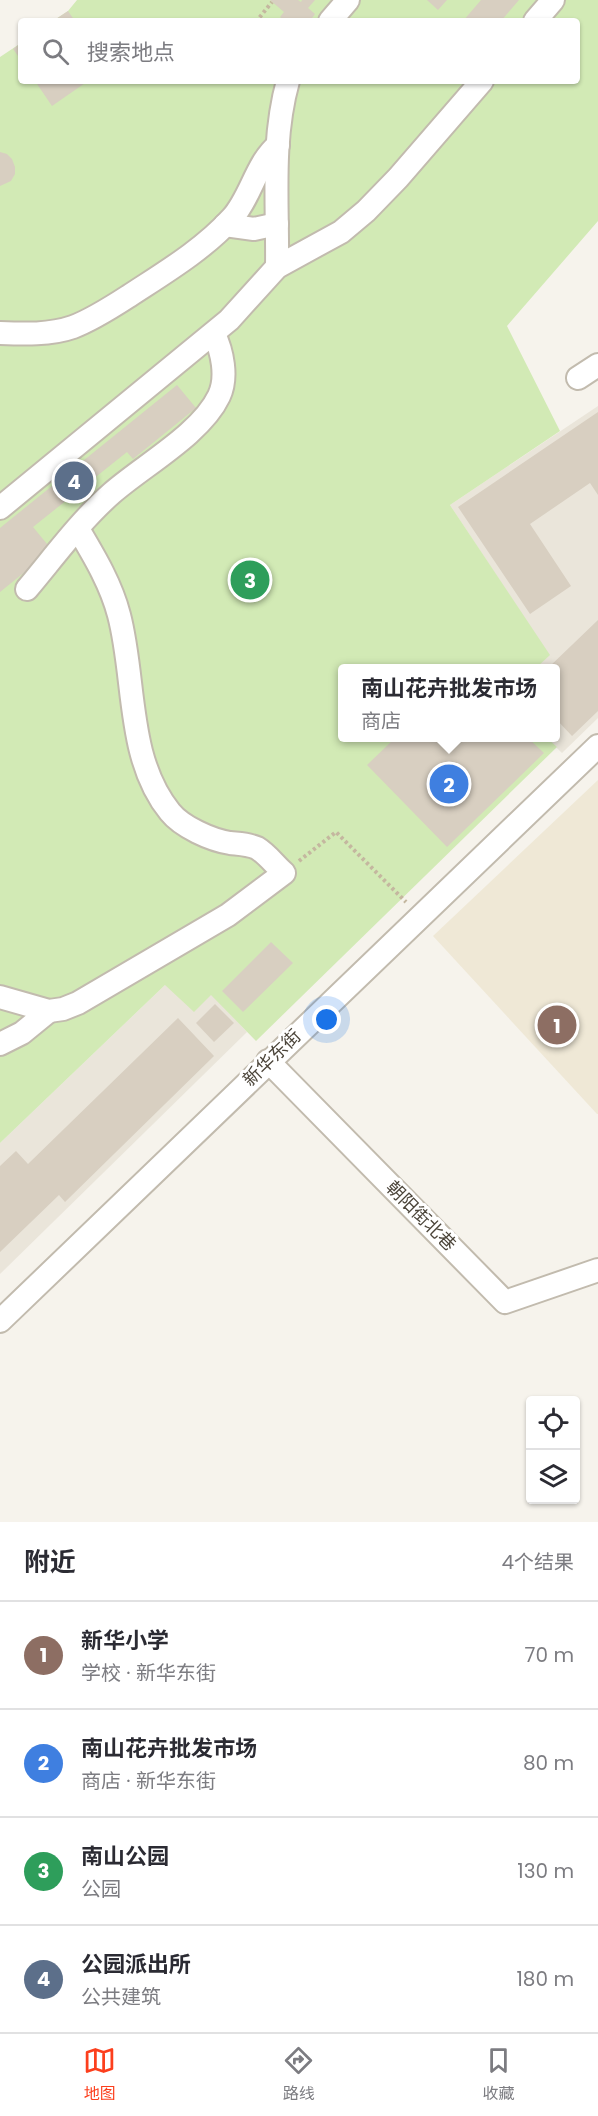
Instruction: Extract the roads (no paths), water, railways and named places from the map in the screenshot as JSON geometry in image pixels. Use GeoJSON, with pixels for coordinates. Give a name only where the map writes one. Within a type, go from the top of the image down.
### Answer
{"type":"FeatureCollection","features":[{"type":"Feature","properties":{"kind":"street"},"geometry":{"type":"LineString","coordinates":[[333,18],[348,0]]}},
{"type":"Feature","properties":{"kind":"street"},"geometry":{"type":"LineString","coordinates":[[537,18],[553,0]]}},
{"type":"Feature","properties":{"kind":"street"},"geometry":{"type":"LineString","coordinates":[[277,267],[278,145],[287,84]]}},
{"type":"Feature","properties":{"kind":"street"},"geometry":{"type":"LineString","coordinates":[[0,508],[214,334],[277,267],[341,232],[366,211],[398,178],[479,84]]}},
{"type":"Feature","properties":{"kind":"street"},"geometry":{"type":"LineString","coordinates":[[0,333],[45,333],[73,327],[111,308],[162,275],[225,225],[240,208],[271,151],[278,145]]}},
{"type":"Feature","properties":{"kind":"street"},"geometry":{"type":"LineString","coordinates":[[225,225],[254,229],[277,224]]}},
{"type":"Feature","properties":{"kind":"street"},"geometry":{"type":"LineString","coordinates":[[27,589],[112,492],[179,440],[213,408],[221,392],[223,375],[222,355],[214,334]]}},
{"type":"Feature","properties":{"kind":"street"},"geometry":{"type":"LineString","coordinates":[[578,378],[598,365]]}},
{"type":"Feature","properties":{"kind":"street"},"geometry":{"type":"LineString","coordinates":[[0,997],[49,1011],[78,1003],[228,915],[284,873],[255,848],[199,832],[180,821],[171,814],[158,794],[145,765],[120,616],[112,593],[78,529]]}},
{"type":"Feature","properties":{"kind":"street","name":"新华东街"},"geometry":{"type":"LineString","coordinates":[[0,1322],[268,1061],[422,917],[598,746]]}},
{"type":"Feature","properties":{"kind":"street"},"geometry":{"type":"LineString","coordinates":[[0,1044],[22,1033],[49,1011]]}},
{"type":"Feature","properties":{"kind":"street","name":"朝阳街北巷"},"geometry":{"type":"LineString","coordinates":[[268,1061],[505,1302],[598,1270]]}},
{"type":"Feature","properties":{"kind":"place","name":"公园派出所"},"geometry":{"type":"Point","coordinates":[74,481]}},
{"type":"Feature","properties":{"kind":"place","name":"南山公园"},"geometry":{"type":"Point","coordinates":[250,580]}},
{"type":"Feature","properties":{"kind":"place","name":"南山花卉批发市场"},"geometry":{"type":"Point","coordinates":[449,784]}},
{"type":"Feature","properties":{"kind":"place","name":"新华小学"},"geometry":{"type":"Point","coordinates":[557,1025]}}]}
